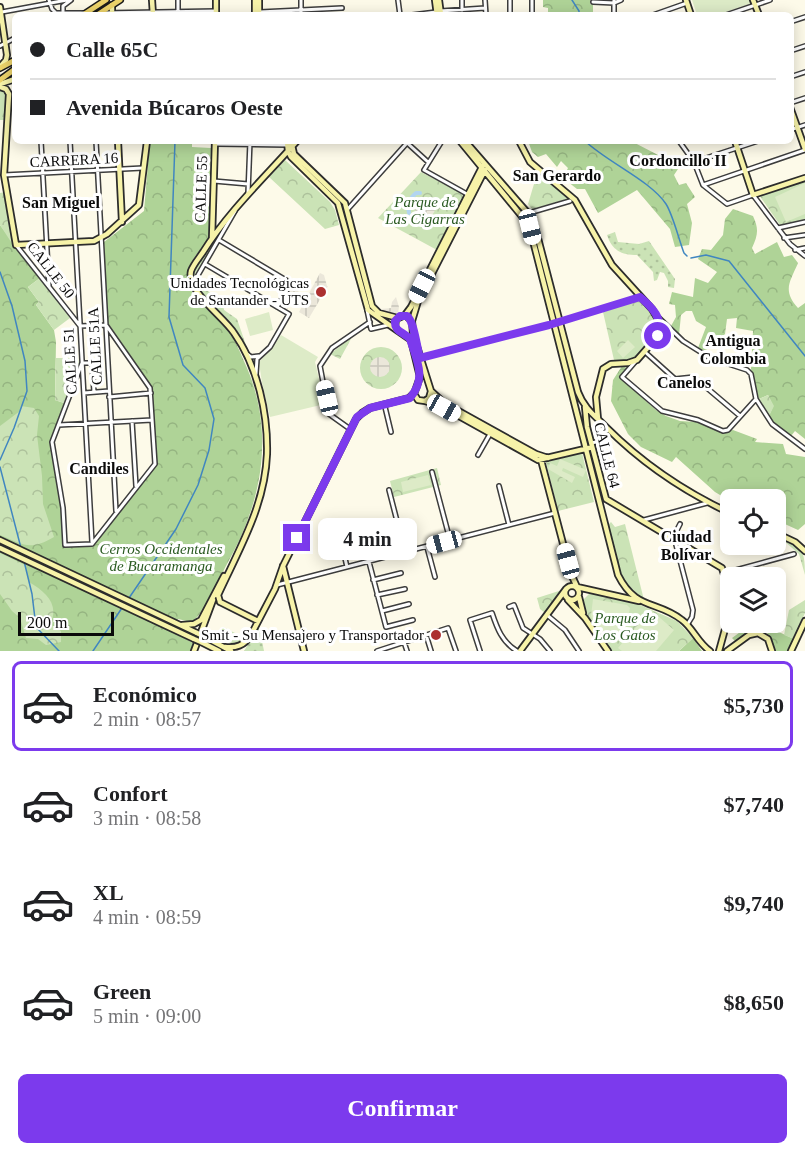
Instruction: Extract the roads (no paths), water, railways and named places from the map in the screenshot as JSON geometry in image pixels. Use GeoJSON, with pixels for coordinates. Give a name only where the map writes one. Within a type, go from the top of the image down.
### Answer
{"type":"FeatureCollection","features":[{"type":"Feature","properties":{"kind":"main road"},"geometry":{"type":"LineString","coordinates":[[88,12],[106,0]]}},
{"type":"Feature","properties":{"kind":"main road"},"geometry":{"type":"LineString","coordinates":[[101,12],[120,0]]}},
{"type":"Feature","properties":{"kind":"main road"},"geometry":{"type":"LineString","coordinates":[[112,5],[112,12]]}},
{"type":"Feature","properties":{"kind":"main road"},"geometry":{"type":"LineString","coordinates":[[0,7],[7,43],[7,57],[0,67]]}},
{"type":"Feature","properties":{"kind":"main road"},"geometry":{"type":"LineString","coordinates":[[0,84],[12,72]]}},
{"type":"Feature","properties":{"kind":"main road","name":"CALLE 50"},"geometry":{"type":"LineString","coordinates":[[0,84],[9,94],[4,175],[16,245]]}},
{"type":"Feature","properties":{"kind":"main road"},"geometry":{"type":"LineString","coordinates":[[794,116],[805,150]]}},
{"type":"Feature","properties":{"kind":"main road"},"geometry":{"type":"LineString","coordinates":[[118,144],[122,222]]}},
{"type":"Feature","properties":{"kind":"main road"},"geometry":{"type":"LineString","coordinates":[[16,245],[90,242],[101,238],[122,222],[141,201],[147,144]]}},
{"type":"Feature","properties":{"kind":"main road","name":"CALLE 55"},"geometry":{"type":"LineString","coordinates":[[212,238],[215,144]]}},
{"type":"Feature","properties":{"kind":"main road"},"geometry":{"type":"LineString","coordinates":[[463,144],[529,213],[534,223],[617,572],[626,589],[643,603]]}},
{"type":"Feature","properties":{"kind":"main road"},"geometry":{"type":"LineString","coordinates":[[467,144],[530,225],[578,392],[598,420],[647,465],[669,480],[720,508]]}},
{"type":"Feature","properties":{"kind":"main road"},"geometry":{"type":"LineString","coordinates":[[521,144],[533,165],[573,200],[608,258],[657,316],[660,326],[658,336],[635,361],[611,364],[603,369],[586,423]]}},
{"type":"Feature","properties":{"kind":"main road"},"geometry":{"type":"LineString","coordinates":[[736,144],[753,195],[805,178]]}},
{"type":"Feature","properties":{"kind":"main road"},"geometry":{"type":"LineString","coordinates":[[220,602],[218,595],[256,514],[265,478],[266,433],[257,383],[245,352],[232,330],[192,285],[191,276],[193,267],[212,238],[289,145]]}},
{"type":"Feature","properties":{"kind":"main road"},"geometry":{"type":"LineString","coordinates":[[289,145],[294,154],[343,200],[372,306],[379,313],[398,318],[405,315],[485,166]]}},
{"type":"Feature","properties":{"kind":"main road"},"geometry":{"type":"LineString","coordinates":[[225,647],[235,647],[244,643],[258,621],[357,417],[364,411],[409,398],[420,382],[410,339],[370,313],[364,303],[339,205],[289,145]]}},
{"type":"Feature","properties":{"kind":"main road"},"geometry":{"type":"LineString","coordinates":[[485,166],[418,301],[412,321],[413,334],[431,391],[444,403],[536,454],[548,458]]}},
{"type":"Feature","properties":{"kind":"main road"},"geometry":{"type":"LineString","coordinates":[[480,179],[492,178]]}},
{"type":"Feature","properties":{"kind":"main road"},"geometry":{"type":"LineString","coordinates":[[405,315],[412,321]]}},
{"type":"Feature","properties":{"kind":"main road"},"geometry":{"type":"LineString","coordinates":[[398,318],[395,325],[398,331]]}},
{"type":"Feature","properties":{"kind":"main road"},"geometry":{"type":"LineString","coordinates":[[623,364],[627,364],[629,369]]}},
{"type":"Feature","properties":{"kind":"main road"},"geometry":{"type":"LineString","coordinates":[[364,411],[422,401],[429,398],[431,391]]}},
{"type":"Feature","properties":{"kind":"main road"},"geometry":{"type":"LineString","coordinates":[[414,393],[422,401],[441,406],[542,460],[586,448],[593,451]]}},
{"type":"Feature","properties":{"kind":"main road"},"geometry":{"type":"LineString","coordinates":[[577,411],[591,410]]}},
{"type":"Feature","properties":{"kind":"main road","name":"CALLE 64"},"geometry":{"type":"LineString","coordinates":[[591,410],[586,423],[606,499],[613,505]]}},
{"type":"Feature","properties":{"kind":"main road"},"geometry":{"type":"LineString","coordinates":[[542,460],[571,574],[585,618]]}},
{"type":"Feature","properties":{"kind":"main road"},"geometry":{"type":"LineString","coordinates":[[602,510],[608,504],[613,505],[720,567]]}},
{"type":"Feature","properties":{"kind":"main road"},"geometry":{"type":"LineString","coordinates":[[786,538],[805,551]]}},
{"type":"Feature","properties":{"kind":"main road"},"geometry":{"type":"LineString","coordinates":[[0,540],[231,651]]}},
{"type":"Feature","properties":{"kind":"main road"},"geometry":{"type":"LineString","coordinates":[[0,548],[219,651]]}},
{"type":"Feature","properties":{"kind":"main road"},"geometry":{"type":"LineString","coordinates":[[283,566],[304,651]]}},
{"type":"Feature","properties":{"kind":"main road"},"geometry":{"type":"LineString","coordinates":[[178,624],[194,624],[201,620],[230,568]]}},
{"type":"Feature","properties":{"kind":"main road"},"geometry":{"type":"LineString","coordinates":[[571,574],[565,593],[567,599],[585,618],[608,651]]}},
{"type":"Feature","properties":{"kind":"main road"},"geometry":{"type":"LineString","coordinates":[[518,651],[567,588],[577,587],[643,603],[676,616],[710,651]]}},
{"type":"Feature","properties":{"kind":"main road"},"geometry":{"type":"LineString","coordinates":[[194,651],[217,588]]}},
{"type":"Feature","properties":{"kind":"main road"},"geometry":{"type":"LineString","coordinates":[[621,597],[626,594],[626,589]]}},
{"type":"Feature","properties":{"kind":"main road"},"geometry":{"type":"LineString","coordinates":[[560,598],[573,601],[590,590]]}},
{"type":"Feature","properties":{"kind":"main road"},"geometry":{"type":"LineString","coordinates":[[210,611],[214,604],[220,602],[258,621]]}},
{"type":"Feature","properties":{"kind":"main road"},"geometry":{"type":"LineString","coordinates":[[792,651],[805,621]]}},
{"type":"Feature","properties":{"kind":"main road"},"geometry":{"type":"LineString","coordinates":[[719,651],[724,633]]}},
{"type":"Feature","properties":{"kind":"main road"},"geometry":{"type":"LineString","coordinates":[[727,651],[749,635],[758,633],[768,639],[772,651]]}},
{"type":"Feature","properties":{"kind":"street"},"geometry":{"type":"LineString","coordinates":[[0,13],[69,0]]}},
{"type":"Feature","properties":{"kind":"street"},"geometry":{"type":"LineString","coordinates":[[64,12],[62,8],[69,0]]}},
{"type":"Feature","properties":{"kind":"street"},"geometry":{"type":"LineString","coordinates":[[178,0],[178,12]]}},
{"type":"Feature","properties":{"kind":"street"},"geometry":{"type":"LineString","coordinates":[[462,0],[462,10]]}},
{"type":"Feature","properties":{"kind":"street"},"geometry":{"type":"LineString","coordinates":[[485,0],[486,12]]}},
{"type":"Feature","properties":{"kind":"street"},"geometry":{"type":"LineString","coordinates":[[593,2],[621,0]]}},
{"type":"Feature","properties":{"kind":"street"},"geometry":{"type":"LineString","coordinates":[[732,12],[754,2],[770,0]]}},
{"type":"Feature","properties":{"kind":"street"},"geometry":{"type":"LineString","coordinates":[[661,12],[686,2]]}},
{"type":"Feature","properties":{"kind":"street"},"geometry":{"type":"LineString","coordinates":[[309,12],[342,8]]}},
{"type":"Feature","properties":{"kind":"street"},"geometry":{"type":"LineString","coordinates":[[446,12],[485,8]]}},
{"type":"Feature","properties":{"kind":"street"},"geometry":{"type":"LineString","coordinates":[[0,46],[12,40]]}},
{"type":"Feature","properties":{"kind":"street"},"geometry":{"type":"LineString","coordinates":[[0,121],[7,121]]}},
{"type":"Feature","properties":{"kind":"street"},"geometry":{"type":"LineString","coordinates":[[794,129],[805,125]]}},
{"type":"Feature","properties":{"kind":"street"},"geometry":{"type":"LineString","coordinates":[[41,144],[49,286]]}},
{"type":"Feature","properties":{"kind":"street","name":"CALLE 51"},"geometry":{"type":"LineString","coordinates":[[70,144],[92,544]]}},
{"type":"Feature","properties":{"kind":"street","name":"CALLE 51A"},"geometry":{"type":"LineString","coordinates":[[96,144],[116,513]]}},
{"type":"Feature","properties":{"kind":"street"},"geometry":{"type":"LineString","coordinates":[[248,196],[250,144]]}},
{"type":"Feature","properties":{"kind":"street"},"geometry":{"type":"LineString","coordinates":[[270,144],[289,145]]}},
{"type":"Feature","properties":{"kind":"street"},"geometry":{"type":"LineString","coordinates":[[347,210],[404,144]]}},
{"type":"Feature","properties":{"kind":"street"},"geometry":{"type":"LineString","coordinates":[[408,144],[429,162]]}},
{"type":"Feature","properties":{"kind":"street"},"geometry":{"type":"LineString","coordinates":[[440,144],[424,170],[470,195]]}},
{"type":"Feature","properties":{"kind":"street"},"geometry":{"type":"LineString","coordinates":[[682,144],[694,162],[703,185],[727,204],[753,195],[784,238],[805,256]]}},
{"type":"Feature","properties":{"kind":"street"},"geometry":{"type":"LineString","coordinates":[[694,162],[749,144]]}},
{"type":"Feature","properties":{"kind":"street"},"geometry":{"type":"LineString","coordinates":[[703,185],[805,150]]}},
{"type":"Feature","properties":{"kind":"street","name":"CARRERA 16"},"geometry":{"type":"LineString","coordinates":[[4,175],[144,168]]}},
{"type":"Feature","properties":{"kind":"street"},"geometry":{"type":"LineString","coordinates":[[214,181],[248,184]]}},
{"type":"Feature","properties":{"kind":"street"},"geometry":{"type":"LineString","coordinates":[[529,213],[573,200]]}},
{"type":"Feature","properties":{"kind":"street"},"geometry":{"type":"LineString","coordinates":[[198,275],[236,210]]}},
{"type":"Feature","properties":{"kind":"street"},"geometry":{"type":"LineString","coordinates":[[778,228],[805,222]]}},
{"type":"Feature","properties":{"kind":"street"},"geometry":{"type":"LineString","coordinates":[[784,238],[805,235]]}},
{"type":"Feature","properties":{"kind":"street"},"geometry":{"type":"LineString","coordinates":[[219,240],[291,283],[277,307]]}},
{"type":"Feature","properties":{"kind":"street","name":"CALLE 50"},"geometry":{"type":"LineString","coordinates":[[16,245],[80,326]]}},
{"type":"Feature","properties":{"kind":"street"},"geometry":{"type":"LineString","coordinates":[[795,249],[805,248]]}},
{"type":"Feature","properties":{"kind":"street"},"geometry":{"type":"LineString","coordinates":[[205,264],[289,314],[270,347],[259,356],[251,357],[245,352]]}},
{"type":"Feature","properties":{"kind":"street"},"geometry":{"type":"LineString","coordinates":[[420,358],[557,322],[640,297]]}},
{"type":"Feature","properties":{"kind":"street"},"geometry":{"type":"LineString","coordinates":[[364,303],[371,329],[388,325]]}},
{"type":"Feature","properties":{"kind":"street"},"geometry":{"type":"LineString","coordinates":[[657,316],[683,341],[710,358],[747,370],[751,374],[756,399],[773,426],[792,437],[805,449]]}},
{"type":"Feature","properties":{"kind":"street"},"geometry":{"type":"LineString","coordinates":[[351,429],[331,416],[328,410],[320,366],[332,348],[370,322]]}},
{"type":"Feature","properties":{"kind":"street"},"geometry":{"type":"LineString","coordinates":[[80,326],[106,325],[150,388],[155,464],[92,544],[65,545],[63,508],[52,442],[82,363],[92,363],[94,392]]}},
{"type":"Feature","properties":{"kind":"street"},"geometry":{"type":"LineString","coordinates":[[658,336],[667,326]]}},
{"type":"Feature","properties":{"kind":"street"},"geometry":{"type":"LineString","coordinates":[[645,352],[675,379],[694,377],[740,417]]}},
{"type":"Feature","properties":{"kind":"street"},"geometry":{"type":"LineString","coordinates":[[257,383],[256,369],[259,356]]}},
{"type":"Feature","properties":{"kind":"street"},"geometry":{"type":"LineString","coordinates":[[635,361],[622,377],[662,411],[698,420],[723,431],[728,430],[756,399]]}},
{"type":"Feature","properties":{"kind":"street"},"geometry":{"type":"LineString","coordinates":[[84,393],[109,392]]}},
{"type":"Feature","properties":{"kind":"street"},"geometry":{"type":"LineString","coordinates":[[110,396],[151,393]]}},
{"type":"Feature","properties":{"kind":"street"},"geometry":{"type":"LineString","coordinates":[[385,407],[391,432]]}},
{"type":"Feature","properties":{"kind":"street"},"geometry":{"type":"LineString","coordinates":[[59,425],[152,420]]}},
{"type":"Feature","properties":{"kind":"street"},"geometry":{"type":"LineString","coordinates":[[132,421],[136,488]]}},
{"type":"Feature","properties":{"kind":"street"},"geometry":{"type":"LineString","coordinates":[[478,455],[490,434]]}},
{"type":"Feature","properties":{"kind":"street"},"geometry":{"type":"LineString","coordinates":[[591,443],[606,440]]}},
{"type":"Feature","properties":{"kind":"street"},"geometry":{"type":"LineString","coordinates":[[432,472],[451,540]]}},
{"type":"Feature","properties":{"kind":"street"},"geometry":{"type":"LineString","coordinates":[[499,486],[509,525]]}},
{"type":"Feature","properties":{"kind":"street"},"geometry":{"type":"LineString","coordinates":[[389,490],[405,552]]}},
{"type":"Feature","properties":{"kind":"street"},"geometry":{"type":"LineString","coordinates":[[641,521],[709,502]]}},
{"type":"Feature","properties":{"kind":"street"},"geometry":{"type":"LineString","coordinates":[[277,585],[555,513]]}},
{"type":"Feature","properties":{"kind":"street"},"geometry":{"type":"LineString","coordinates":[[680,524],[674,540],[693,610],[687,625]]}},
{"type":"Feature","properties":{"kind":"street"},"geometry":{"type":"LineString","coordinates":[[339,532],[347,567]]}},
{"type":"Feature","properties":{"kind":"street"},"geometry":{"type":"LineString","coordinates":[[427,547],[435,577]]}},
{"type":"Feature","properties":{"kind":"street"},"geometry":{"type":"LineString","coordinates":[[747,567],[794,554]]}},
{"type":"Feature","properties":{"kind":"street"},"geometry":{"type":"LineString","coordinates":[[369,562],[386,627],[413,620]]}},
{"type":"Feature","properties":{"kind":"street"},"geometry":{"type":"LineString","coordinates":[[373,580],[401,573]]}},
{"type":"Feature","properties":{"kind":"street"},"geometry":{"type":"LineString","coordinates":[[378,595],[405,588]]}},
{"type":"Feature","properties":{"kind":"street"},"geometry":{"type":"LineString","coordinates":[[382,611],[409,604]]}},
{"type":"Feature","properties":{"kind":"street"},"geometry":{"type":"LineString","coordinates":[[509,607],[514,605],[521,624],[540,639],[550,651]]}},
{"type":"Feature","properties":{"kind":"street"},"geometry":{"type":"LineString","coordinates":[[480,651],[470,620],[492,613],[499,632],[509,646],[518,651]]}},
{"type":"Feature","properties":{"kind":"street"},"geometry":{"type":"LineString","coordinates":[[547,615],[565,630],[579,651]]}},
{"type":"Feature","properties":{"kind":"street"},"geometry":{"type":"LineString","coordinates":[[377,651],[448,628],[456,651]]}},
{"type":"Feature","properties":{"kind":"street"},"geometry":{"type":"LineString","coordinates":[[426,635],[431,651]]}},
{"type":"Feature","properties":{"kind":"street"},"geometry":{"type":"LineString","coordinates":[[404,642],[407,651]]}},
{"type":"Feature","properties":{"kind":"waterway"},"geometry":{"type":"LineString","coordinates":[[572,0],[579,12]]}},
{"type":"Feature","properties":{"kind":"waterway"},"geometry":{"type":"LineString","coordinates":[[129,598],[176,529],[198,485],[209,450],[214,419],[205,388],[183,365],[169,317],[175,144]]}},
{"type":"Feature","properties":{"kind":"waterway"},"geometry":{"type":"LineString","coordinates":[[588,144],[640,179],[659,196],[669,209],[687,256]]}},
{"type":"Feature","properties":{"kind":"waterway"},"geometry":{"type":"LineString","coordinates":[[409,213],[408,207],[411,199],[416,193],[420,193]]}},
{"type":"Feature","properties":{"kind":"waterway"},"geometry":{"type":"LineString","coordinates":[[691,258],[706,255],[729,261],[805,356]]}},
{"type":"Feature","properties":{"kind":"waterway"},"geometry":{"type":"LineString","coordinates":[[0,272],[12,306],[25,361],[27,391],[0,460]]}},
{"type":"Feature","properties":{"kind":"waterway"},"geometry":{"type":"LineString","coordinates":[[0,467],[21,548]]}},
{"type":"Feature","properties":{"kind":"waterway"},"geometry":{"type":"LineString","coordinates":[[24,561],[32,594],[36,627],[59,651]]}},
{"type":"Feature","properties":{"kind":"waterway"},"geometry":{"type":"LineString","coordinates":[[93,651],[126,602]]}},
{"type":"Feature","properties":{"kind":"tunnel"},"geometry":{"type":"LineString","coordinates":[[0,76],[12,75]]}},
{"type":"Feature","properties":{"kind":"place","name":"Unidades Tecnológicas de Santander - UTS"},"geometry":{"type":"Point","coordinates":[321,292]}},
{"type":"Feature","properties":{"kind":"place","name":"Smit - Su Mensajero y Transportador"},"geometry":{"type":"Point","coordinates":[436,635]}},
{"type":"Feature","properties":{"kind":"district","name":"Cordoncillo II"},"geometry":{"type":"Point","coordinates":[678,160]}},
{"type":"Feature","properties":{"kind":"district","name":"San Gerardo"},"geometry":{"type":"Point","coordinates":[557,175]}},
{"type":"Feature","properties":{"kind":"district","name":"San Miguel"},"geometry":{"type":"Point","coordinates":[61,202]}},
{"type":"Feature","properties":{"kind":"district","name":"Antigua Colombia"},"geometry":{"type":"Point","coordinates":[733,349]}},
{"type":"Feature","properties":{"kind":"district","name":"Canelos"},"geometry":{"type":"Point","coordinates":[684,382]}},
{"type":"Feature","properties":{"kind":"district","name":"Candiles"},"geometry":{"type":"Point","coordinates":[99,468]}},
{"type":"Feature","properties":{"kind":"district","name":"Ciudad Bolívar"},"geometry":{"type":"Point","coordinates":[686,545]}},
{"type":"Feature","properties":{"kind":"park label","name":"Parque de Las Cigarras"},"geometry":{"type":"Point","coordinates":[425,210]}},
{"type":"Feature","properties":{"kind":"park label","name":"Cerros Occidentales de Bucaramanga"},"geometry":{"type":"Point","coordinates":[161,558]}},
{"type":"Feature","properties":{"kind":"park label","name":"Parque de Los Gatos"},"geometry":{"type":"Point","coordinates":[625,626]}}]}
